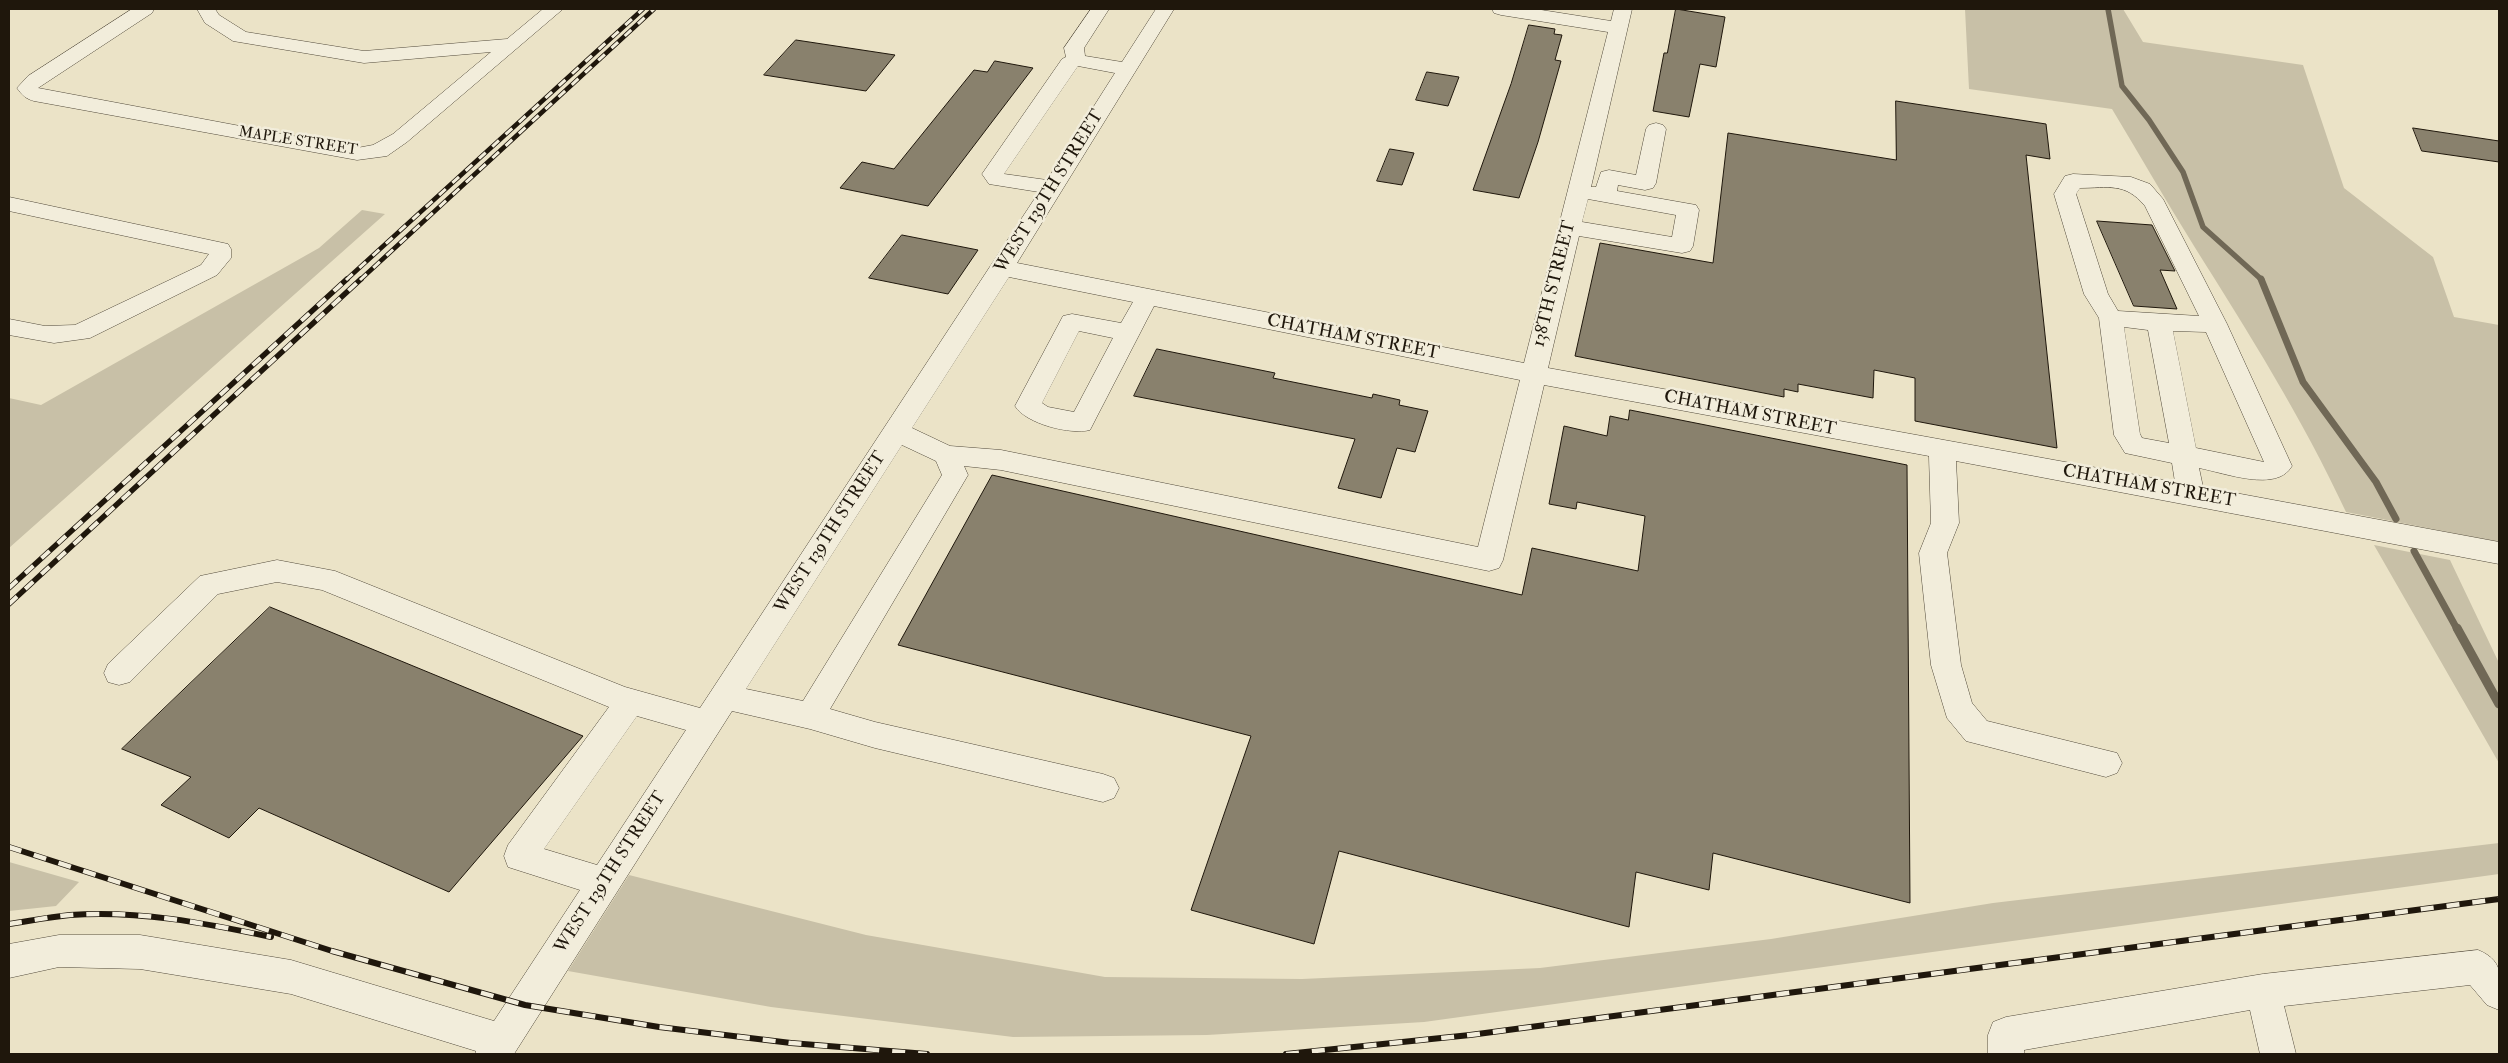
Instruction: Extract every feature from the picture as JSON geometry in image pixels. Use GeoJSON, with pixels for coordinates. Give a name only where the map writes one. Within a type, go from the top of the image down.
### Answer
{"type":"FeatureCollection","features":[{"type":"Feature","properties":{"kind":"street","name":"MAPLE STREET"},"geometry":{"type":"LineString","coordinates":[[145,9],[34,80],[27,88],[34,95],[356,154],[379,151],[400,138],[554,9]]}},
{"type":"Feature","properties":{"kind":"street"},"geometry":{"type":"LineString","coordinates":[[206,9],[212,19],[240,37],[364,57],[512,44]]}},
{"type":"Feature","properties":{"kind":"street"},"geometry":{"type":"LineString","coordinates":[[1076,60],[1074,48],[1100,9]]}},
{"type":"Feature","properties":{"kind":"street","name":"WEST 139TH STREET"},"geometry":{"type":"LineString","coordinates":[[497,1048],[897,432],[1165,9]]}},
{"type":"Feature","properties":{"kind":"street"},"geometry":{"type":"LineString","coordinates":[[1502,9],[1620,18]]}},
{"type":"Feature","properties":{"kind":"street","name":"138TH STREET"},"geometry":{"type":"LineString","coordinates":[[946,455],[1001,460],[1489,560],[1620,18]]}},
{"type":"Feature","properties":{"kind":"street"},"geometry":{"type":"LineString","coordinates":[[1053,188],[997,179],[993,174],[1069,63],[1076,60],[1128,69]]}},
{"type":"Feature","properties":{"kind":"street"},"geometry":{"type":"LineString","coordinates":[[1605,196],[1609,177],[1645,183],[1656,130]]}},
{"type":"Feature","properties":{"kind":"street"},"geometry":{"type":"LineString","coordinates":[[2073,181],[2123,182],[2142,190],[2155,204],[2215,324],[2279,466],[2268,472],[2134,446],[2127,434],[2111,318],[2096,294],[2065,194],[2073,181]]}},
{"type":"Feature","properties":{"kind":"street"},"geometry":{"type":"LineString","coordinates":[[1569,227],[1682,246],[1688,210],[1578,191]]}},
{"type":"Feature","properties":{"kind":"street"},"geometry":{"type":"LineString","coordinates":[[9,204],[220,249],[220,258],[209,270],[81,332],[43,335],[9,327]]}},
{"type":"Feature","properties":{"kind":"street","name":"CHATHAM STREET"},"geometry":{"type":"LineString","coordinates":[[1002,268],[1534,374],[2191,495],[2499,554]]}},
{"type":"Feature","properties":{"kind":"street"},"geometry":{"type":"LineString","coordinates":[[1128,333],[1072,322],[1028,406],[1042,415],[1081,424],[1147,297]]}},
{"type":"Feature","properties":{"kind":"street"},"geometry":{"type":"LineString","coordinates":[[2111,318],[2159,323],[2215,324]]}},
{"type":"Feature","properties":{"kind":"street"},"geometry":{"type":"LineString","coordinates":[[2159,323],[2191,495]]}},
{"type":"Feature","properties":{"kind":"street"},"geometry":{"type":"LineString","coordinates":[[810,716],[955,475],[946,455],[897,432]]}},
{"type":"Feature","properties":{"kind":"street"},"geometry":{"type":"LineString","coordinates":[[1942,450],[1945,523],[1933,553],[1946,664],[1958,709],[1977,732],[2106,763]]}},
{"type":"Feature","properties":{"kind":"street"},"geometry":{"type":"LineString","coordinates":[[120,673],[210,584],[277,571],[324,579],[630,701],[707,723]]}},
{"type":"Feature","properties":{"kind":"street"},"geometry":{"type":"LineString","coordinates":[[725,696],[1102,788]]}},
{"type":"Feature","properties":{"kind":"street"},"geometry":{"type":"LineString","coordinates":[[605,882],[520,856],[630,701]]}},
{"type":"Feature","properties":{"kind":"street"},"geometry":{"type":"LineString","coordinates":[[9,960],[58,951],[140,952],[291,977],[497,1048]]}},
{"type":"Feature","properties":{"kind":"street"},"geometry":{"type":"LineString","coordinates":[[2006,1054],[2006,1035],[2262,991],[2478,967],[2499,993]]}},
{"type":"Feature","properties":{"kind":"street"},"geometry":{"type":"LineString","coordinates":[[2262,991],[2278,1054]]}},
{"type":"Feature","properties":{"kind":"shaded area"},"geometry":{"type":"Polygon","coordinates":[[[1965,9],[2123,9],[2143,42],[2303,65],[2344,188],[2433,257],[2454,317],[2499,325],[2499,542],[2346,512],[2312,443],[2274,376],[2112,109],[1969,89],[1965,9]]]}},
{"type":"Feature","properties":{"kind":"shaded area"},"geometry":{"type":"Polygon","coordinates":[[[362,210],[385,214],[9,548],[9,398],[41,405],[319,248],[362,210]]]}},
{"type":"Feature","properties":{"kind":"shaded area"},"geometry":{"type":"Polygon","coordinates":[[[2374,545],[2450,560],[2499,663],[2499,763],[2374,545]]]}},
{"type":"Feature","properties":{"kind":"shaded area"},"geometry":{"type":"Polygon","coordinates":[[[2499,843],[2499,874],[1424,1022],[1207,1035],[1013,1037],[771,1007],[568,971],[629,875],[866,935],[1105,977],[1302,979],[1540,968],[1771,939],[1993,903],[2499,843]]]}},
{"type":"Feature","properties":{"kind":"shaded area"},"geometry":{"type":"Polygon","coordinates":[[[9,862],[79,882],[56,906],[9,911],[9,862]]]}},
{"type":"Feature","properties":{"kind":"building"},"geometry":{"type":"Polygon","coordinates":[[[1676,9],[1725,17],[1716,67],[1700,64],[1689,117],[1653,111],[1664,53],[1667,53],[1676,9]]]}},
{"type":"Feature","properties":{"kind":"building"},"geometry":{"type":"Polygon","coordinates":[[[1529,25],[1555,29],[1554,34],[1562,35],[1555,60],[1561,61],[1538,142],[1519,198],[1473,190],[1511,84],[1529,25]]]}},
{"type":"Feature","properties":{"kind":"building"},"geometry":{"type":"Polygon","coordinates":[[[796,40],[895,55],[866,91],[764,75],[796,40]]]}},
{"type":"Feature","properties":{"kind":"building"},"geometry":{"type":"Polygon","coordinates":[[[995,61],[1033,68],[928,206],[840,188],[862,162],[894,169],[974,70],[987,72],[995,61]]]}},
{"type":"Feature","properties":{"kind":"building"},"geometry":{"type":"Polygon","coordinates":[[[1427,72],[1459,77],[1448,106],[1416,100],[1427,72]]]}},
{"type":"Feature","properties":{"kind":"building"},"geometry":{"type":"Polygon","coordinates":[[[1896,101],[2046,124],[2050,159],[2026,155],[2057,448],[1915,421],[1915,378],[1874,370],[1873,398],[1798,384],[1798,392],[1784,389],[1784,397],[1575,356],[1600,243],[1713,263],[1728,133],[1896,160],[1896,101]]]}},
{"type":"Feature","properties":{"kind":"building"},"geometry":{"type":"Polygon","coordinates":[[[2413,128],[2499,141],[2499,162],[2422,151],[2413,128]]]}},
{"type":"Feature","properties":{"kind":"building"},"geometry":{"type":"Polygon","coordinates":[[[1390,149],[1414,153],[1402,185],[1377,181],[1390,149]]]}},
{"type":"Feature","properties":{"kind":"building"},"geometry":{"type":"Polygon","coordinates":[[[2097,221],[2152,225],[2175,271],[2160,270],[2177,309],[2134,306],[2097,221]]]}},
{"type":"Feature","properties":{"kind":"building"},"geometry":{"type":"Polygon","coordinates":[[[902,235],[978,250],[948,294],[869,278],[902,235]]]}},
{"type":"Feature","properties":{"kind":"building"},"geometry":{"type":"Polygon","coordinates":[[[1157,349],[1275,373],[1273,378],[1372,398],[1373,394],[1400,400],[1399,405],[1428,411],[1415,452],[1397,448],[1381,498],[1338,488],[1355,439],[1134,396],[1157,349]]]}},
{"type":"Feature","properties":{"kind":"building"},"geometry":{"type":"Polygon","coordinates":[[[1630,410],[1907,465],[1910,903],[1713,853],[1709,890],[1636,872],[1629,927],[1339,851],[1314,944],[1191,910],[1251,736],[898,645],[992,475],[1522,595],[1532,548],[1638,571],[1645,516],[1577,502],[1576,509],[1549,504],[1564,426],[1607,436],[1610,416],[1628,420],[1630,410]]]}},
{"type":"Feature","properties":{"kind":"building"},"geometry":{"type":"Polygon","coordinates":[[[270,607],[583,736],[449,892],[259,808],[229,838],[161,805],[191,777],[122,749],[270,607]]]}},
{"type":"Feature","properties":{"kind":"waterway"},"geometry":{"type":"LineString","coordinates":[[2108,9],[2122,86],[2149,120],[2183,172],[2203,227],[2261,279]]}},
{"type":"Feature","properties":{"kind":"waterway"},"geometry":{"type":"LineString","coordinates":[[2261,279],[2303,382],[2376,482],[2396,519]]}},
{"type":"Feature","properties":{"kind":"waterway"},"geometry":{"type":"LineString","coordinates":[[2414,551],[2457,629]]}},
{"type":"Feature","properties":{"kind":"waterway"},"geometry":{"type":"LineString","coordinates":[[2457,628],[2499,704]]}},
{"type":"Feature","properties":{"kind":"railway"},"geometry":{"type":"LineString","coordinates":[[346,280],[643,9]]}},
{"type":"Feature","properties":{"kind":"railway"},"geometry":{"type":"LineString","coordinates":[[360,280],[654,9]]}},
{"type":"Feature","properties":{"kind":"railway"},"geometry":{"type":"LineString","coordinates":[[9,588],[347,279]]}},
{"type":"Feature","properties":{"kind":"railway"},"geometry":{"type":"LineString","coordinates":[[9,604],[361,279]]}},
{"type":"Feature","properties":{"kind":"railway"},"geometry":{"type":"LineString","coordinates":[[9,847],[332,951],[525,1005],[659,1027],[791,1043],[927,1054]]}},
{"type":"Feature","properties":{"kind":"railway"},"geometry":{"type":"LineString","coordinates":[[1286,1054],[1470,1035],[2499,899]]}},
{"type":"Feature","properties":{"kind":"railway"},"geometry":{"type":"LineString","coordinates":[[9,924],[70,915],[120,914],[171,919],[271,937]]}}]}
